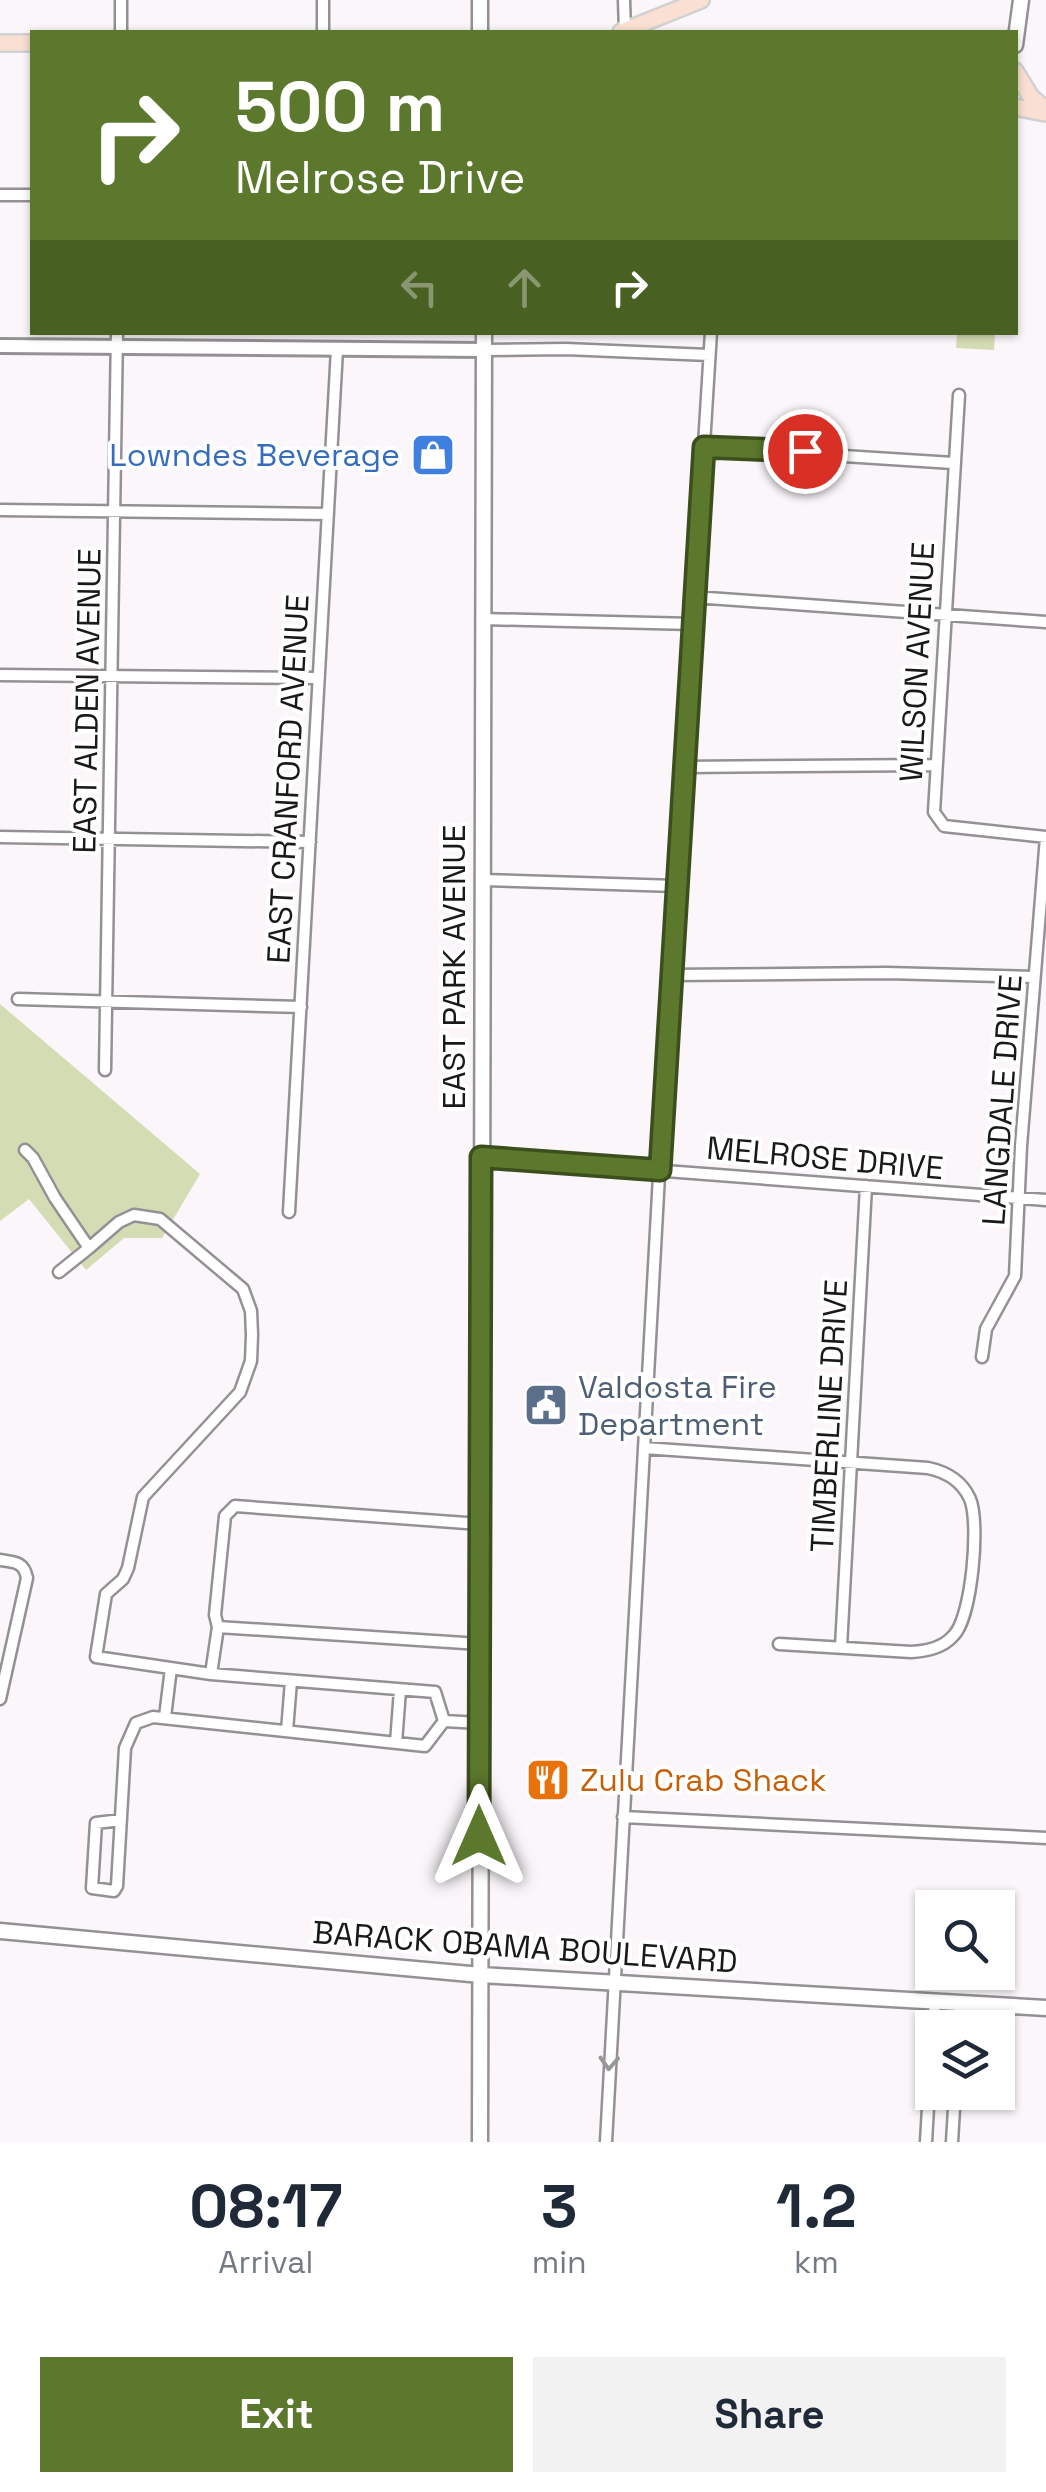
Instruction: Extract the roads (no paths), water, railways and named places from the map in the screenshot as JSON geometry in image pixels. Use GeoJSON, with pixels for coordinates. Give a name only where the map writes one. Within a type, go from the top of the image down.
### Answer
{"type":"FeatureCollection","features":[{"type":"Feature","properties":{"kind":"main road"},"geometry":{"type":"LineString","coordinates":[[480,0],[480,30]]}},
{"type":"Feature","properties":{"kind":"main road"},"geometry":{"type":"LineString","coordinates":[[629,30],[701,0]]}},
{"type":"Feature","properties":{"kind":"main road"},"geometry":{"type":"LineString","coordinates":[[1017,30],[1021,0]]}},
{"type":"Feature","properties":{"kind":"main road"},"geometry":{"type":"LineString","coordinates":[[0,42],[30,43]]}},
{"type":"Feature","properties":{"kind":"main road"},"geometry":{"type":"LineString","coordinates":[[1018,75],[1046,112]]}},
{"type":"Feature","properties":{"kind":"main road"},"geometry":{"type":"LineString","coordinates":[[1018,108],[1046,112]]}},
{"type":"Feature","properties":{"kind":"main road","name":"EAST PARK AVENUE"},"geometry":{"type":"LineString","coordinates":[[480,2142],[484,335]]}},
{"type":"Feature","properties":{"kind":"main road","name":"BARACK OBAMA BOULEVARD"},"geometry":{"type":"LineString","coordinates":[[0,1931],[613,1984],[1046,2008]]}},
{"type":"Feature","properties":{"kind":"street"},"geometry":{"type":"LineString","coordinates":[[121,0],[121,30]]}},
{"type":"Feature","properties":{"kind":"street"},"geometry":{"type":"LineString","coordinates":[[323,30],[324,0]]}},
{"type":"Feature","properties":{"kind":"street"},"geometry":{"type":"LineString","coordinates":[[624,0],[624,30]]}},
{"type":"Feature","properties":{"kind":"street"},"geometry":{"type":"LineString","coordinates":[[0,195],[30,196]]}},
{"type":"Feature","properties":{"kind":"street"},"geometry":{"type":"LineString","coordinates":[[606,2142],[710,335]]}},
{"type":"Feature","properties":{"kind":"street"},"geometry":{"type":"LineString","coordinates":[[0,346],[117,340],[337,350],[565,349],[710,355]]}},
{"type":"Feature","properties":{"kind":"street","name":"EAST ALDEN AVENUE"},"geometry":{"type":"LineString","coordinates":[[105,1070],[117,340]]}},
{"type":"Feature","properties":{"kind":"street","name":"EAST CRANFORD AVENUE"},"geometry":{"type":"LineString","coordinates":[[290,1212],[337,350]]}},
{"type":"Feature","properties":{"kind":"street","name":"WILSON AVENUE"},"geometry":{"type":"LineString","coordinates":[[958,395],[934,812],[944,826],[1046,837]]}},
{"type":"Feature","properties":{"kind":"street"},"geometry":{"type":"LineString","coordinates":[[704,447],[953,463]]}},
{"type":"Feature","properties":{"kind":"street"},"geometry":{"type":"LineString","coordinates":[[0,510],[328,514]]}},
{"type":"Feature","properties":{"kind":"street"},"geometry":{"type":"LineString","coordinates":[[694,597],[1046,622]]}},
{"type":"Feature","properties":{"kind":"street"},"geometry":{"type":"LineString","coordinates":[[483,619],[692,624]]}},
{"type":"Feature","properties":{"kind":"street"},"geometry":{"type":"LineString","coordinates":[[0,675],[318,678]]}},
{"type":"Feature","properties":{"kind":"street"},"geometry":{"type":"LineString","coordinates":[[684,767],[934,765]]}},
{"type":"Feature","properties":{"kind":"street"},"geometry":{"type":"LineString","coordinates":[[0,837],[310,842]]}},
{"type":"Feature","properties":{"kind":"street","name":"LANGDALE DRIVE"},"geometry":{"type":"LineString","coordinates":[[982,1358],[986,1328],[1015,1276],[1021,1146],[1046,837]]}},
{"type":"Feature","properties":{"kind":"street"},"geometry":{"type":"LineString","coordinates":[[482,880],[676,886]]}},
{"type":"Feature","properties":{"kind":"street"},"geometry":{"type":"LineString","coordinates":[[671,976],[888,973],[1034,977]]}},
{"type":"Feature","properties":{"kind":"street"},"geometry":{"type":"LineString","coordinates":[[18,1000],[300,1007]]}},
{"type":"Feature","properties":{"kind":"street"},"geometry":{"type":"LineString","coordinates":[[24,1150],[33,1158],[89,1248]]}},
{"type":"Feature","properties":{"kind":"street","name":"MELROSE DRIVE"},"geometry":{"type":"LineString","coordinates":[[481,1157],[1046,1200]]}},
{"type":"Feature","properties":{"kind":"street","name":"TIMBERLINE DRIVE"},"geometry":{"type":"LineString","coordinates":[[841,1648],[866,1186]]}},
{"type":"Feature","properties":{"kind":"street"},"geometry":{"type":"LineString","coordinates":[[59,1272],[119,1222],[134,1215],[160,1219],[243,1289],[251,1311],[251,1361],[240,1392],[143,1497],[128,1568],[106,1594],[96,1656],[211,1674],[435,1692],[444,1722]]}},
{"type":"Feature","properties":{"kind":"street"},"geometry":{"type":"LineString","coordinates":[[644,1448],[852,1460],[938,1470],[960,1483],[969,1496],[974,1514],[970,1594],[964,1619],[954,1636],[932,1649],[912,1652],[778,1644]]}},
{"type":"Feature","properties":{"kind":"street"},"geometry":{"type":"LineString","coordinates":[[211,1674],[225,1516],[235,1506],[480,1524]]}},
{"type":"Feature","properties":{"kind":"street"},"geometry":{"type":"LineString","coordinates":[[0,1560],[19,1563],[27,1578],[0,1699]]}},
{"type":"Feature","properties":{"kind":"street"},"geometry":{"type":"LineString","coordinates":[[218,1627],[480,1644]]}},
{"type":"Feature","properties":{"kind":"street"},"geometry":{"type":"LineString","coordinates":[[165,1717],[171,1668]]}},
{"type":"Feature","properties":{"kind":"street"},"geometry":{"type":"LineString","coordinates":[[287,1731],[291,1681]]}},
{"type":"Feature","properties":{"kind":"street"},"geometry":{"type":"LineString","coordinates":[[396,1743],[400,1690]]}},
{"type":"Feature","properties":{"kind":"street"},"geometry":{"type":"LineString","coordinates":[[121,1820],[96,1824],[92,1888],[96,1891],[114,1891],[117,1886],[126,1748],[136,1722],[165,1717],[426,1746],[444,1722]]}},
{"type":"Feature","properties":{"kind":"street"},"geometry":{"type":"LineString","coordinates":[[444,1722],[480,1723]]}},
{"type":"Feature","properties":{"kind":"street"},"geometry":{"type":"LineString","coordinates":[[623,1817],[1046,1838]]}},
{"type":"Feature","properties":{"kind":"street"},"geometry":{"type":"LineString","coordinates":[[934,2010],[935,2002]]}},
{"type":"Feature","properties":{"kind":"street"},"geometry":{"type":"LineString","coordinates":[[960,2010],[961,2003]]}},
{"type":"Feature","properties":{"kind":"street"},"geometry":{"type":"LineString","coordinates":[[926,2142],[928,2110]]}},
{"type":"Feature","properties":{"kind":"street"},"geometry":{"type":"LineString","coordinates":[[952,2142],[954,2110]]}},
{"type":"Feature","properties":{"kind":"place","name":"Lowndes Beverage"},"geometry":{"type":"Point","coordinates":[433,455]}},
{"type":"Feature","properties":{"kind":"place","name":"Valdosta Fire Department"},"geometry":{"type":"Point","coordinates":[546,1405]}},
{"type":"Feature","properties":{"kind":"place","name":"Zulu Crab Shack"},"geometry":{"type":"Point","coordinates":[548,1780]}}]}
